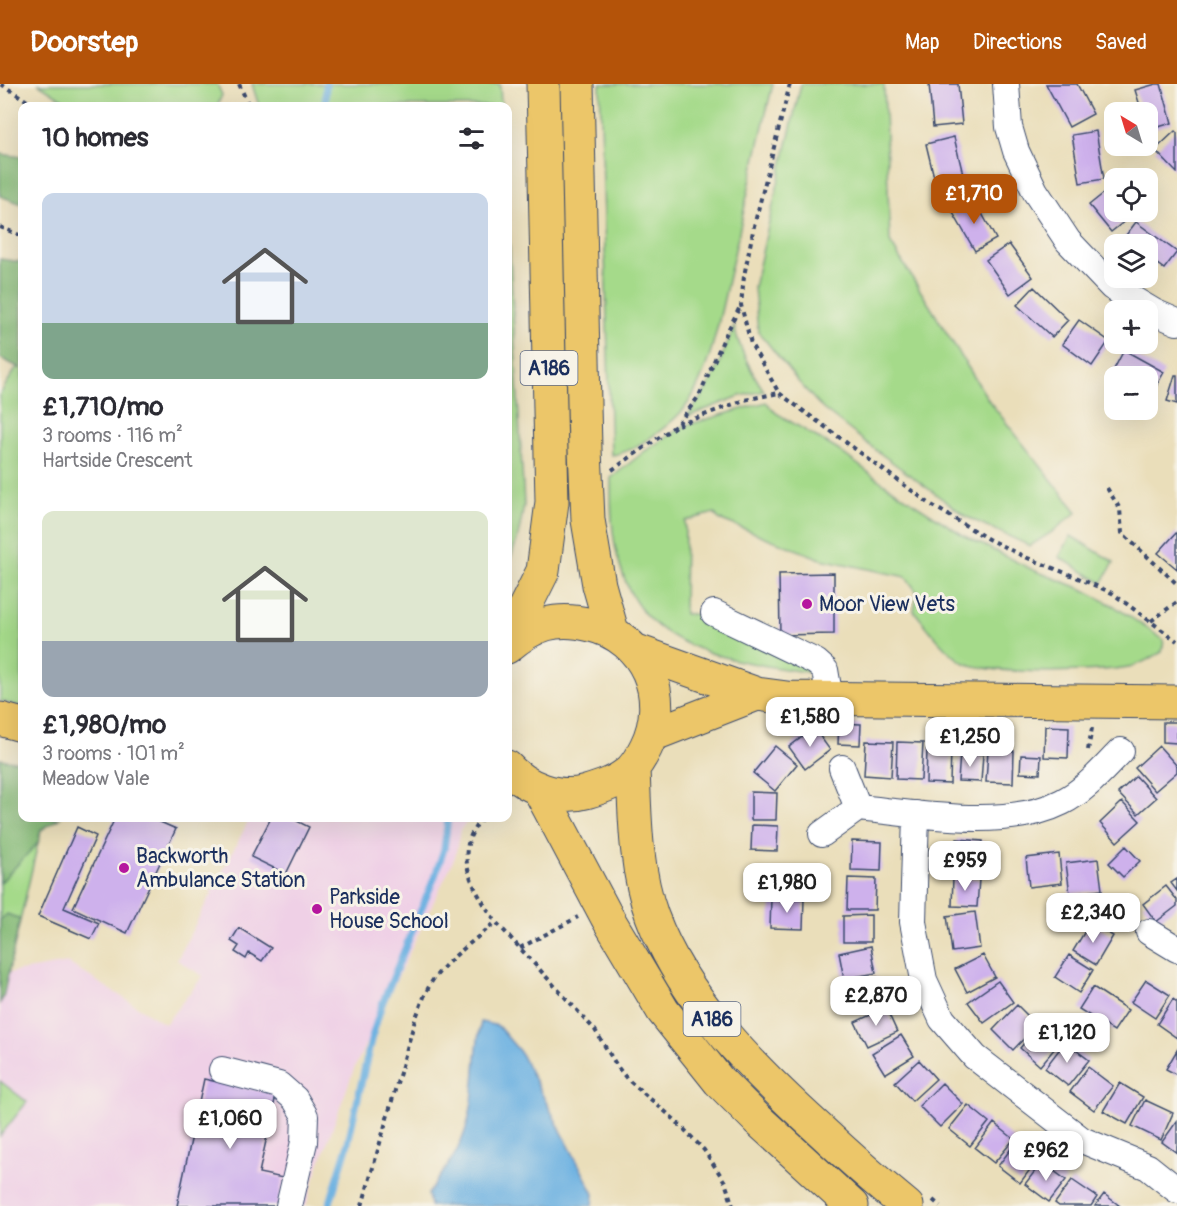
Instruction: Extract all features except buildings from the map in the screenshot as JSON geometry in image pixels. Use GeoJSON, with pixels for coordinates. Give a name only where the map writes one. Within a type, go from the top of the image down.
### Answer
{"type":"FeatureCollection","features":[{"type":"Feature","properties":{"kind":"main road","name":"A186"},"geometry":{"type":"LineString","coordinates":[[512,635],[543,571],[552,502],[543,84]]}},
{"type":"Feature","properties":{"kind":"main road","name":"A186"},"geometry":{"type":"LineString","coordinates":[[512,771],[539,789],[558,794],[579,794],[605,787],[633,768],[652,735],[657,707],[654,683],[646,665],[623,641],[599,585],[588,520],[578,84]]}},
{"type":"Feature","properties":{"kind":"main road","name":"A186"},"geometry":{"type":"LineString","coordinates":[[512,641],[540,625],[561,621],[580,622],[623,641]]}},
{"type":"Feature","properties":{"kind":"main road"},"geometry":{"type":"LineString","coordinates":[[623,641],[757,694],[787,698],[1177,702]]}},
{"type":"Feature","properties":{"kind":"main road"},"geometry":{"type":"LineString","coordinates":[[652,735],[757,694]]}},
{"type":"Feature","properties":{"kind":"main road"},"geometry":{"type":"LineString","coordinates":[[0,719],[18,724]]}},
{"type":"Feature","properties":{"kind":"main road","name":"A186"},"geometry":{"type":"LineString","coordinates":[[633,768],[637,852],[651,914],[668,954],[693,994],[728,1038],[778,1091],[844,1152],[919,1202]]}},
{"type":"Feature","properties":{"kind":"main road","name":"A186"},"geometry":{"type":"LineString","coordinates":[[539,789],[607,917],[663,1011],[719,1081],[852,1206]]}},
{"type":"Feature","properties":{"kind":"street"},"geometry":{"type":"LineString","coordinates":[[1006,84],[1009,127],[1016,151],[1035,191],[1068,241],[1112,287],[1154,312],[1177,322]]}},
{"type":"Feature","properties":{"kind":"street"},"geometry":{"type":"LineString","coordinates":[[714,613],[816,662],[825,670],[830,699]]}},
{"type":"Feature","properties":{"kind":"street"},"geometry":{"type":"LineString","coordinates":[[822,834],[858,808],[991,818],[1036,813],[1063,802],[1089,784],[1121,751]]}},
{"type":"Feature","properties":{"kind":"street"},"geometry":{"type":"LineString","coordinates":[[842,768],[858,808]]}},
{"type":"Feature","properties":{"kind":"street"},"geometry":{"type":"LineString","coordinates":[[916,814],[913,922],[924,980],[942,1019],[975,1057],[1082,1140],[1148,1167],[1177,1190]]}},
{"type":"Feature","properties":{"kind":"street"},"geometry":{"type":"LineString","coordinates":[[1149,932],[1177,949]]}},
{"type":"Feature","properties":{"kind":"street"},"geometry":{"type":"LineString","coordinates":[[222,1070],[279,1085],[295,1099],[305,1116],[304,1142],[289,1206]]}},
{"type":"Feature","properties":{"kind":"path"},"geometry":{"type":"LineString","coordinates":[[1,84],[29,102]]}},
{"type":"Feature","properties":{"kind":"path"},"geometry":{"type":"LineString","coordinates":[[239,84],[247,102]]}},
{"type":"Feature","properties":{"kind":"path"},"geometry":{"type":"LineString","coordinates":[[790,84],[754,226],[741,305],[751,344],[779,393],[930,504],[1025,558],[1112,593],[1177,640]]}},
{"type":"Feature","properties":{"kind":"path"},"geometry":{"type":"LineString","coordinates":[[0,227],[18,234]]}},
{"type":"Feature","properties":{"kind":"path"},"geometry":{"type":"LineString","coordinates":[[677,425],[699,396],[741,305]]}},
{"type":"Feature","properties":{"kind":"path"},"geometry":{"type":"LineString","coordinates":[[607,474],[629,456],[677,425],[744,400],[779,393]]}},
{"type":"Feature","properties":{"kind":"path"},"geometry":{"type":"LineString","coordinates":[[1107,488],[1120,509],[1122,533],[1177,584]]}},
{"type":"Feature","properties":{"kind":"path"},"geometry":{"type":"LineString","coordinates":[[1151,621],[1177,602]]}},
{"type":"Feature","properties":{"kind":"path"},"geometry":{"type":"LineString","coordinates":[[1089,784],[1085,764],[1097,701]]}},
{"type":"Feature","properties":{"kind":"path"},"geometry":{"type":"LineString","coordinates":[[479,822],[469,838],[466,850],[467,866],[473,884],[496,922],[595,1030],[627,1079],[675,1120],[704,1150],[725,1182],[733,1206]]}},
{"type":"Feature","properties":{"kind":"path"},"geometry":{"type":"LineString","coordinates":[[362,1206],[415,1020],[425,994],[442,969],[496,922]]}},
{"type":"Feature","properties":{"kind":"path"},"geometry":{"type":"LineString","coordinates":[[919,1202],[940,1206]]}},
{"type":"Feature","properties":{"kind":"shaded area"},"geometry":{"type":"Polygon","coordinates":[[[248,822],[467,822],[460,830],[455,857],[354,1069],[306,1206],[0,1206],[0,982],[8,973],[68,963],[165,1024],[203,976],[177,960],[248,822]]]}},
{"type":"Feature","properties":{"kind":"green space"},"geometry":{"type":"Polygon","coordinates":[[[39,84],[217,84],[222,95],[219,102],[67,102],[39,84]]]}},
{"type":"Feature","properties":{"kind":"green space"},"geometry":{"type":"Polygon","coordinates":[[[252,84],[500,84],[501,102],[258,102],[252,84]]]}},
{"type":"Feature","properties":{"kind":"green space"},"geometry":{"type":"Polygon","coordinates":[[[600,84],[773,84],[717,328],[700,381],[683,410],[669,424],[629,450],[611,455],[600,84]]]}},
{"type":"Feature","properties":{"kind":"green space"},"geometry":{"type":"Polygon","coordinates":[[[801,84],[884,84],[890,242],[989,401],[1077,512],[1030,546],[967,517],[823,409],[758,331],[754,287],[801,84]]]}},
{"type":"Feature","properties":{"kind":"green space"},"geometry":{"type":"Polygon","coordinates":[[[0,154],[18,156],[18,203],[0,196],[0,154]]]}},
{"type":"Feature","properties":{"kind":"green space"},"geometry":{"type":"Polygon","coordinates":[[[0,259],[18,261],[18,367],[0,358],[0,259]]]}},
{"type":"Feature","properties":{"kind":"green space"},"geometry":{"type":"Polygon","coordinates":[[[512,293],[524,505],[512,554],[512,293]]]}},
{"type":"Feature","properties":{"kind":"green space"},"geometry":{"type":"Polygon","coordinates":[[[734,326],[746,360],[764,391],[740,396],[686,417],[709,385],[734,326]]]}},
{"type":"Feature","properties":{"kind":"green space"},"geometry":{"type":"Polygon","coordinates":[[[18,367],[18,706],[0,701],[0,394],[18,367]]]}},
{"type":"Feature","properties":{"kind":"green space"},"geometry":{"type":"Polygon","coordinates":[[[766,402],[776,413],[838,450],[883,483],[963,535],[1033,570],[1082,589],[1114,606],[1164,640],[1162,652],[1133,666],[1097,670],[1045,672],[974,666],[961,661],[948,650],[914,611],[917,592],[906,577],[821,559],[719,519],[714,513],[685,521],[684,614],[694,614],[815,673],[724,657],[701,650],[661,629],[637,603],[622,571],[613,533],[611,478],[645,451],[684,426],[766,402]]]}},
{"type":"Feature","properties":{"kind":"green space"},"geometry":{"type":"Polygon","coordinates":[[[1071,536],[1114,562],[1102,583],[1059,557],[1071,536]]]}},
{"type":"Feature","properties":{"kind":"green space"},"geometry":{"type":"Polygon","coordinates":[[[0,759],[18,761],[18,822],[54,822],[41,830],[38,843],[0,883],[0,759]]]}},
{"type":"Feature","properties":{"kind":"green space"},"geometry":{"type":"Polygon","coordinates":[[[0,804],[18,815],[18,822],[28,822],[41,830],[8,973],[0,982],[0,804]]]}},
{"type":"Feature","properties":{"kind":"green space"},"geometry":{"type":"Polygon","coordinates":[[[7,914],[20,919],[0,1003],[0,920],[7,914]]]}},
{"type":"Feature","properties":{"kind":"green space"},"geometry":{"type":"Polygon","coordinates":[[[0,1081],[27,1102],[0,1136],[0,1081]]]}},
{"type":"Feature","properties":{"kind":"water"},"geometry":{"type":"Polygon","coordinates":[[[481,1022],[498,1026],[520,1052],[594,1194],[593,1206],[430,1206],[428,1194],[453,1158],[465,1132],[472,1101],[481,1022]]]}},
{"type":"Feature","properties":{"kind":"waterway"},"geometry":{"type":"LineString","coordinates":[[325,102],[326,84]]}},
{"type":"Feature","properties":{"kind":"waterway"},"geometry":{"type":"LineString","coordinates":[[329,1206],[347,1147],[371,1040],[382,1004],[435,876],[444,849],[447,822]]}},
{"type":"Feature","properties":{"kind":"place","name":"Moor View Vets"},"geometry":{"type":"Point","coordinates":[807,604]}},
{"type":"Feature","properties":{"kind":"place","name":"Backworth Ambulance Station"},"geometry":{"type":"Point","coordinates":[124,868]}},
{"type":"Feature","properties":{"kind":"place","name":"Parkside House School"},"geometry":{"type":"Point","coordinates":[317,909]}}]}
